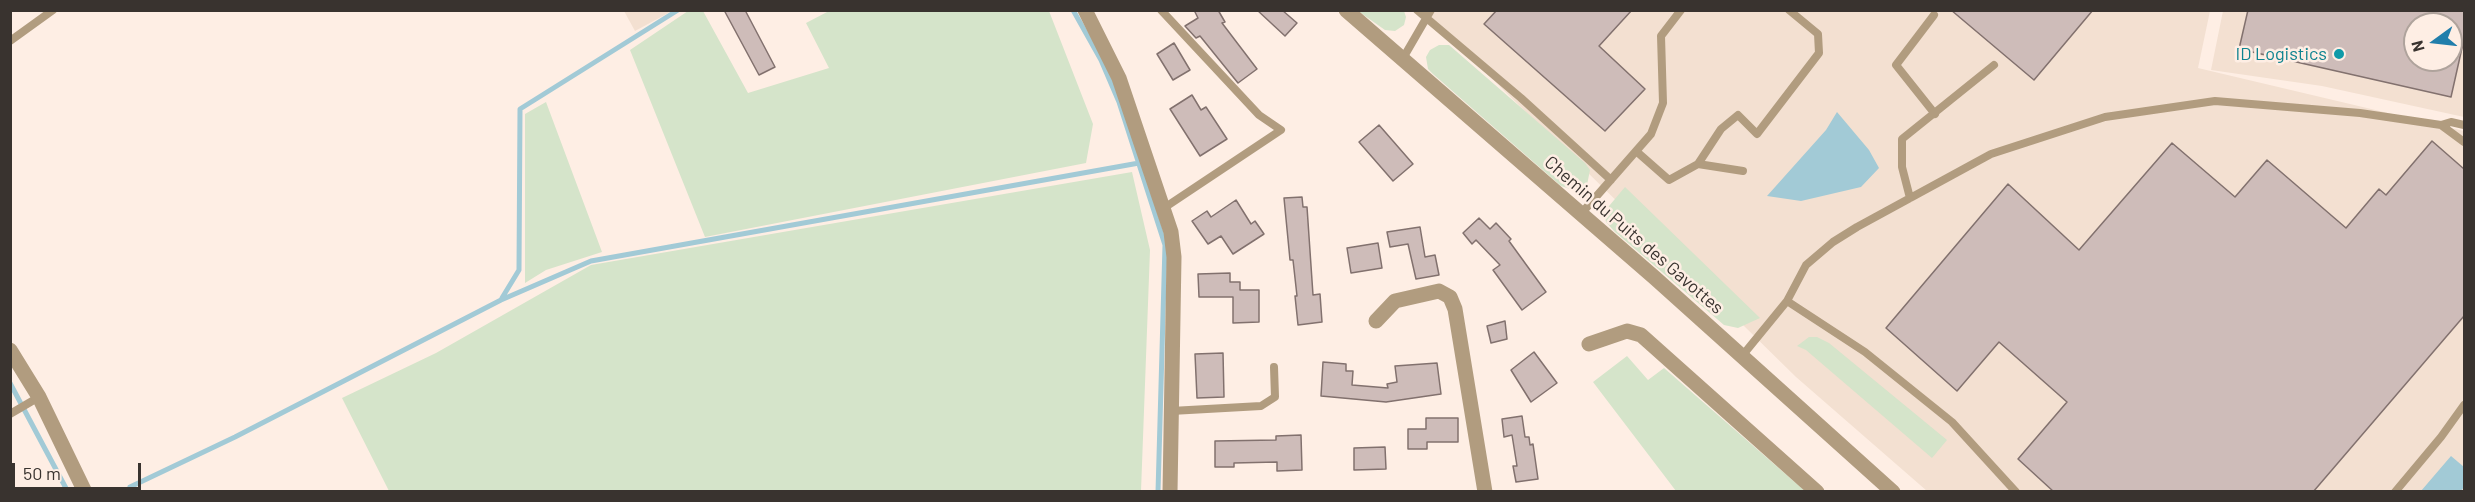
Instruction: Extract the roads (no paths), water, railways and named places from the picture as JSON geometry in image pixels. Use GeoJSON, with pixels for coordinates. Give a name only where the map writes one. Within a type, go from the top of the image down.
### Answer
{"type":"FeatureCollection","features":[{"type":"Feature","properties":{"kind":"street"},"geometry":{"type":"LineString","coordinates":[[1085,10],[1119,78],[1164,208],[1174,257],[1170,492]]}},
{"type":"Feature","properties":{"kind":"street","name":"Chemin du Puits des Gavottes"},"geometry":{"type":"LineString","coordinates":[[1346,10],[1742,356],[1893,492]]}},
{"type":"Feature","properties":{"kind":"street"},"geometry":{"type":"LineString","coordinates":[[1376,321],[1395,301],[1439,291],[1450,297],[1455,309],[1485,492]]}},
{"type":"Feature","properties":{"kind":"street"},"geometry":{"type":"LineString","coordinates":[[1589,344],[1627,331],[1641,335],[1817,492]]}},
{"type":"Feature","properties":{"kind":"street"},"geometry":{"type":"LineString","coordinates":[[10,350],[39,397],[86,492]]}},
{"type":"Feature","properties":{"kind":"lane"},"geometry":{"type":"LineString","coordinates":[[10,41],[53,10]]}},
{"type":"Feature","properties":{"kind":"lane"},"geometry":{"type":"LineString","coordinates":[[1161,10],[1259,115],[1281,130],[1164,208]]}},
{"type":"Feature","properties":{"kind":"lane"},"geometry":{"type":"LineString","coordinates":[[1417,10],[1428,15],[1611,180]]}},
{"type":"Feature","properties":{"kind":"lane"},"geometry":{"type":"LineString","coordinates":[[1580,214],[1652,134],[1663,103],[1661,36],[1681,10]]}},
{"type":"Feature","properties":{"kind":"lane"},"geometry":{"type":"LineString","coordinates":[[1636,151],[1669,180],[1698,164],[1721,129],[1738,115],[1757,134],[1819,53],[1818,34],[1789,10]]}},
{"type":"Feature","properties":{"kind":"lane"},"geometry":{"type":"LineString","coordinates":[[1402,60],[1428,15]]}},
{"type":"Feature","properties":{"kind":"lane"},"geometry":{"type":"LineString","coordinates":[[1934,15],[1896,65],[1935,114]]}},
{"type":"Feature","properties":{"kind":"lane"},"geometry":{"type":"LineString","coordinates":[[1910,198],[1902,167],[1902,139],[1994,65]]}},
{"type":"Feature","properties":{"kind":"lane"},"geometry":{"type":"LineString","coordinates":[[1742,356],[1787,301],[1806,265],[1833,242],[1991,154],[2094,120],[2215,101],[2360,113],[2441,125],[2451,122],[2464,125]]}},
{"type":"Feature","properties":{"kind":"lane"},"geometry":{"type":"LineString","coordinates":[[2441,125],[2464,142]]}},
{"type":"Feature","properties":{"kind":"lane"},"geometry":{"type":"LineString","coordinates":[[1698,164],[1743,171]]}},
{"type":"Feature","properties":{"kind":"lane"},"geometry":{"type":"LineString","coordinates":[[1787,301],[1866,352],[1952,422],[2016,492]]}},
{"type":"Feature","properties":{"kind":"lane"},"geometry":{"type":"LineString","coordinates":[[1171,411],[1261,406],[1275,397],[1274,367]]}},
{"type":"Feature","properties":{"kind":"lane"},"geometry":{"type":"LineString","coordinates":[[10,414],[39,397]]}},
{"type":"Feature","properties":{"kind":"lane"},"geometry":{"type":"LineString","coordinates":[[2395,492],[2442,437],[2464,405]]}},
{"type":"Feature","properties":{"kind":"water"},"geometry":{"type":"Polygon","coordinates":[[[1837,112],[1869,150],[1879,168],[1861,187],[1801,201],[1767,196],[1826,130],[1837,112]]]}},
{"type":"Feature","properties":{"kind":"water"},"geometry":{"type":"Polygon","coordinates":[[[2451,456],[2464,467],[2464,487],[2461,491],[2421,491],[2451,456]]]}},
{"type":"Feature","properties":{"kind":"waterway"},"geometry":{"type":"LineString","coordinates":[[502,298],[519,270],[520,109],[678,10]]}},
{"type":"Feature","properties":{"kind":"waterway"},"geometry":{"type":"LineString","coordinates":[[1073,10],[1101,60],[1119,102],[1165,245],[1158,492]]}},
{"type":"Feature","properties":{"kind":"waterway"},"geometry":{"type":"LineString","coordinates":[[130,487],[235,437],[501,300],[591,261],[1139,163]]}},
{"type":"Feature","properties":{"kind":"waterway"},"geometry":{"type":"LineString","coordinates":[[10,383],[68,492]]}},
{"type":"Feature","properties":{"kind":"place","name":"ID Logistics"},"geometry":{"type":"Point","coordinates":[2339,54]}}]}
